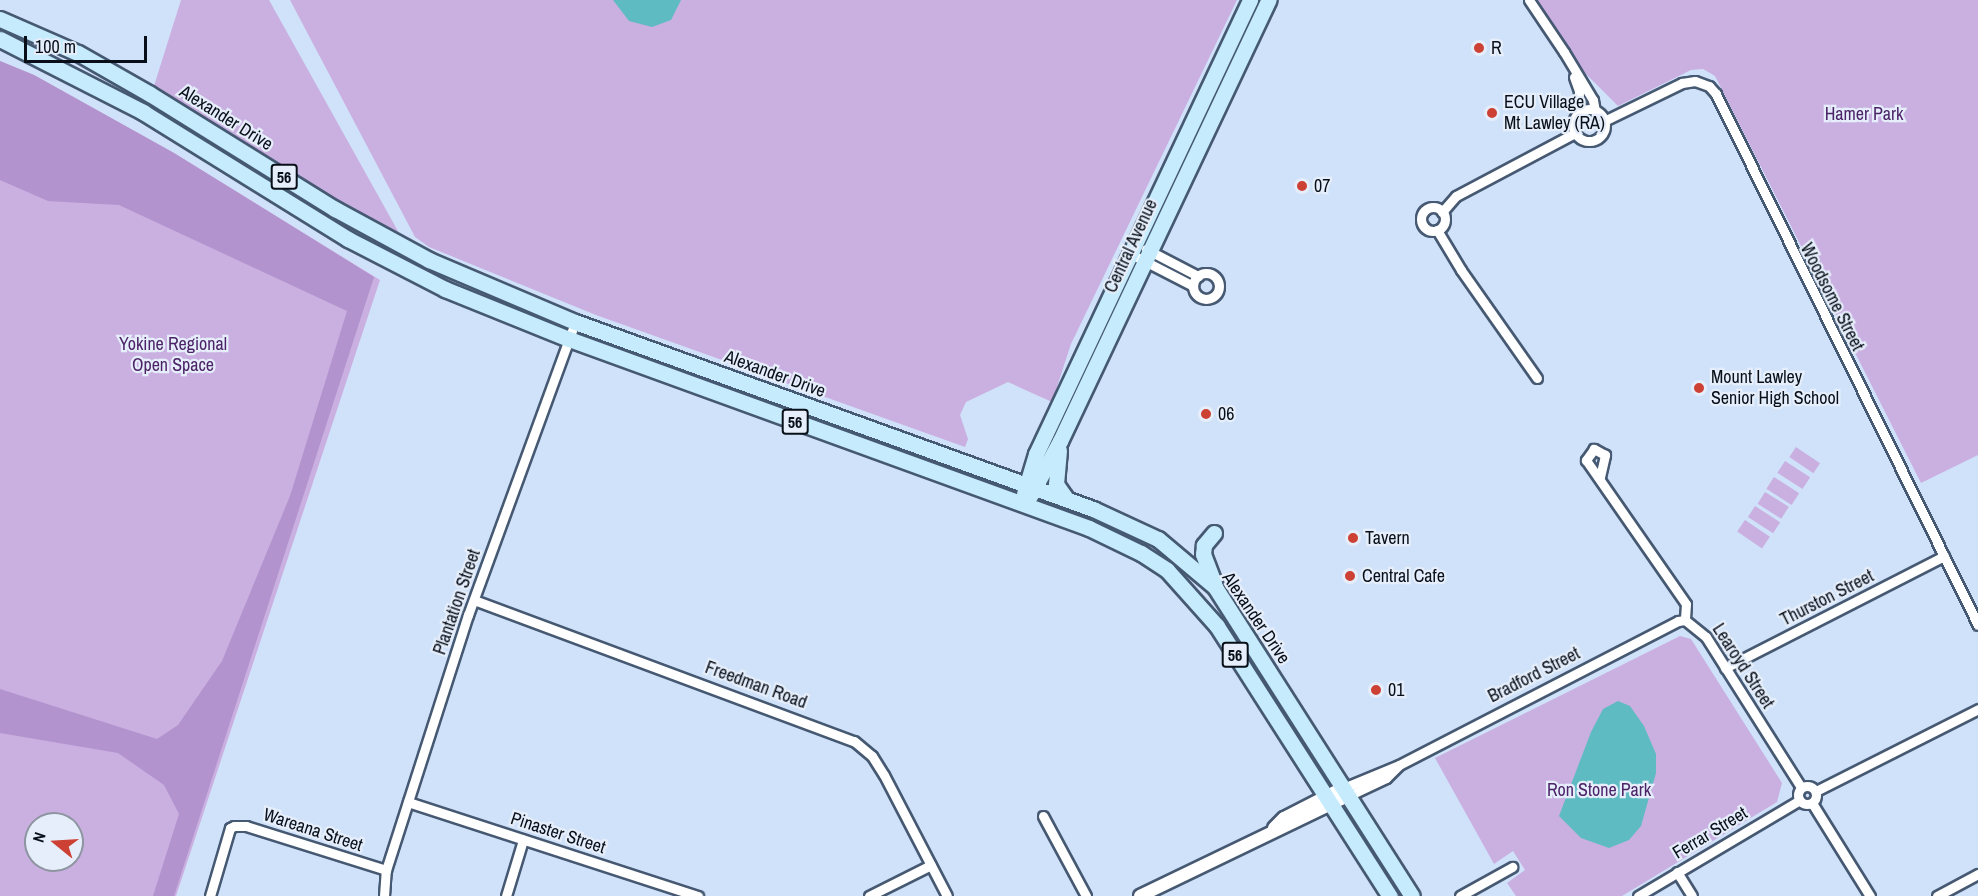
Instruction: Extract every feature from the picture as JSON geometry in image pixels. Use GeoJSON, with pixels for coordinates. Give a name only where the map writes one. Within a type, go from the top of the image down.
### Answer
{"type":"FeatureCollection","features":[{"type":"Feature","properties":{"kind":"main road","name":"Central Avenue"},"geometry":{"type":"LineString","coordinates":[[1023,506],[1030,487],[1036,454],[1250,0]]}},
{"type":"Feature","properties":{"kind":"main road","name":"Central Avenue"},"geometry":{"type":"LineString","coordinates":[[1030,487],[1060,441],[1268,0]]}},
{"type":"Feature","properties":{"kind":"main road","name":"Alexander Drive"},"geometry":{"type":"LineString","coordinates":[[0,19],[78,53],[140,88],[335,209],[429,260],[575,322],[1067,500],[1158,539],[1215,587],[1344,793],[1412,896]]}},
{"type":"Feature","properties":{"kind":"main road","name":"Alexander Drive"},"geometry":{"type":"LineString","coordinates":[[0,39],[143,112],[389,261],[445,289],[569,339],[1117,540],[1172,575],[1217,626],[1326,801],[1390,896]]}},
{"type":"Feature","properties":{"kind":"main road"},"geometry":{"type":"LineString","coordinates":[[1060,441],[1056,480],[1059,491],[1067,500]]}},
{"type":"Feature","properties":{"kind":"main road"},"geometry":{"type":"LineString","coordinates":[[989,473],[1018,468],[1036,454]]}},
{"type":"Feature","properties":{"kind":"main road"},"geometry":{"type":"LineString","coordinates":[[1214,533],[1204,544],[1203,554],[1215,587]]}},
{"type":"Feature","properties":{"kind":"street"},"geometry":{"type":"LineString","coordinates":[[1529,0],[1564,52],[1593,100],[1595,111],[1604,121],[1604,131],[1597,138],[1588,141],[1575,133],[1573,124],[1578,114],[1579,91],[1564,52]]}},
{"type":"Feature","properties":{"kind":"street","name":"Woodsome Street"},"geometry":{"type":"LineString","coordinates":[[1604,121],[1682,83],[1695,81],[1709,86],[1716,93],[1978,625]]}},
{"type":"Feature","properties":{"kind":"street"},"geometry":{"type":"LineString","coordinates":[[1578,114],[1595,111]]}},
{"type":"Feature","properties":{"kind":"street"},"geometry":{"type":"LineString","coordinates":[[1442,212],[1456,196],[1575,133]]}},
{"type":"Feature","properties":{"kind":"street"},"geometry":{"type":"LineString","coordinates":[[1437,230],[1444,222],[1442,212],[1433,207],[1422,214],[1424,227],[1437,230],[1461,270],[1537,378]]}},
{"type":"Feature","properties":{"kind":"street"},"geometry":{"type":"LineString","coordinates":[[1133,249],[1198,276],[1208,273],[1215,276],[1218,291],[1204,299],[1193,286],[1148,256]]}},
{"type":"Feature","properties":{"kind":"street"},"geometry":{"type":"LineString","coordinates":[[1193,286],[1198,276]]}},
{"type":"Feature","properties":{"kind":"street","name":"Plantation Street"},"geometry":{"type":"LineString","coordinates":[[384,896],[386,870],[474,600],[575,322]]}},
{"type":"Feature","properties":{"kind":"street","name":"Learoyd Street"},"geometry":{"type":"LineString","coordinates":[[1600,477],[1686,604],[1685,620],[1701,630],[1802,787]]}},
{"type":"Feature","properties":{"kind":"street","name":"Thurston Street"},"geometry":{"type":"LineString","coordinates":[[1725,668],[1944,556]]}},
{"type":"Feature","properties":{"kind":"street","name":"Freedman Road"},"geometry":{"type":"LineString","coordinates":[[474,600],[854,741],[877,762],[947,896]]}},
{"type":"Feature","properties":{"kind":"street","name":"Bradford Street"},"geometry":{"type":"LineString","coordinates":[[1140,896],[1326,801],[1386,778],[1399,765],[1678,621],[1685,620]]}},
{"type":"Feature","properties":{"kind":"street"},"geometry":{"type":"LineString","coordinates":[[1812,803],[1816,790],[1978,709]]}},
{"type":"Feature","properties":{"kind":"street"},"geometry":{"type":"LineString","coordinates":[[1816,790],[1809,785],[1802,787],[1800,800],[1812,803],[1870,896]]}},
{"type":"Feature","properties":{"kind":"street","name":"Ferrar Street"},"geometry":{"type":"LineString","coordinates":[[1638,896],[1800,800]]}},
{"type":"Feature","properties":{"kind":"street","name":"Pinaster Street"},"geometry":{"type":"LineString","coordinates":[[408,802],[698,896]]}},
{"type":"Feature","properties":{"kind":"street"},"geometry":{"type":"LineString","coordinates":[[1043,816],[1086,896]]}},
{"type":"Feature","properties":{"kind":"street","name":"Wareana Street"},"geometry":{"type":"LineString","coordinates":[[210,896],[230,828],[234,826],[246,826],[386,870]]}},
{"type":"Feature","properties":{"kind":"street"},"geometry":{"type":"LineString","coordinates":[[506,896],[523,840]]}},
{"type":"Feature","properties":{"kind":"street"},"geometry":{"type":"LineString","coordinates":[[869,896],[931,865]]}},
{"type":"Feature","properties":{"kind":"street"},"geometry":{"type":"LineString","coordinates":[[1460,896],[1512,867]]}},
{"type":"Feature","properties":{"kind":"street"},"geometry":{"type":"LineString","coordinates":[[1677,872],[1692,896]]}},
{"type":"Feature","properties":{"kind":"street"},"geometry":{"type":"LineString","coordinates":[[1937,896],[1978,874]]}},
{"type":"Feature","properties":{"kind":"green space"},"geometry":{"type":"Polygon","coordinates":[[[181,0],[269,0],[399,233],[340,203],[154,86],[181,0]]]}},
{"type":"Feature","properties":{"kind":"green space"},"geometry":{"type":"Polygon","coordinates":[[[290,0],[1237,0],[1071,344],[1052,402],[1008,382],[966,402],[960,415],[968,439],[965,447],[596,315],[429,247],[415,237],[290,0]]]}},
{"type":"Feature","properties":{"kind":"green space","name":"Hamer Park"},"geometry":{"type":"Polygon","coordinates":[[[1529,0],[1978,0],[1978,455],[1921,483],[1715,76],[1703,69],[1691,70],[1618,106],[1564,52],[1529,0]]]}},
{"type":"Feature","properties":{"kind":"green space","name":"Yokine Regional Open Space"},"geometry":{"type":"Polygon","coordinates":[[[0,61],[34,75],[174,153],[380,280],[176,896],[0,896],[0,61]]]}},
{"type":"Feature","properties":{"kind":"green space"},"geometry":{"type":"Polygon","coordinates":[[[1796,447],[1820,463],[1813,473],[1789,457],[1796,447]]]}},
{"type":"Feature","properties":{"kind":"green space"},"geometry":{"type":"Polygon","coordinates":[[[1785,461],[1810,477],[1803,489],[1777,473],[1785,461]]]}},
{"type":"Feature","properties":{"kind":"green space"},"geometry":{"type":"Polygon","coordinates":[[[1774,477],[1799,493],[1792,505],[1766,489],[1774,477]]]}},
{"type":"Feature","properties":{"kind":"green space"},"geometry":{"type":"Polygon","coordinates":[[[1765,492],[1789,507],[1781,519],[1758,504],[1765,492]]]}},
{"type":"Feature","properties":{"kind":"green space"},"geometry":{"type":"Polygon","coordinates":[[[1755,506],[1780,522],[1773,533],[1748,517],[1755,506]]]}},
{"type":"Feature","properties":{"kind":"green space"},"geometry":{"type":"Polygon","coordinates":[[[1745,520],[1770,537],[1762,548],[1737,532],[1745,520]]]}},
{"type":"Feature","properties":{"kind":"green space","name":"Ron Stone Park"},"geometry":{"type":"Polygon","coordinates":[[[1680,636],[1691,639],[1782,783],[1777,802],[1622,896],[1516,896],[1507,883],[1525,870],[1513,851],[1494,864],[1435,758],[1680,636]]]}},
{"type":"Feature","properties":{"kind":"shaded area"},"geometry":{"type":"Polygon","coordinates":[[[613,0],[681,0],[671,20],[652,27],[629,21],[613,0]]]}},
{"type":"Feature","properties":{"kind":"shaded area"},"geometry":{"type":"Polygon","coordinates":[[[0,61],[34,75],[174,153],[374,277],[174,896],[153,896],[179,814],[164,785],[118,753],[0,733],[0,689],[157,739],[178,725],[222,661],[290,496],[347,311],[119,205],[48,201],[0,180],[0,61]]]}},
{"type":"Feature","properties":{"kind":"shaded area"},"geometry":{"type":"Polygon","coordinates":[[[1618,701],[1630,706],[1644,726],[1656,754],[1656,773],[1641,826],[1629,840],[1609,848],[1581,838],[1559,816],[1591,732],[1603,709],[1618,701]]]}},
{"type":"Feature","properties":{"kind":"place","name":"R"},"geometry":{"type":"Point","coordinates":[1479,48]}},
{"type":"Feature","properties":{"kind":"place","name":"ECU Village Mt Lawley (RA)"},"geometry":{"type":"Point","coordinates":[1492,113]}},
{"type":"Feature","properties":{"kind":"place","name":"07"},"geometry":{"type":"Point","coordinates":[1302,186]}},
{"type":"Feature","properties":{"kind":"place","name":"Mount Lawley Senior High School"},"geometry":{"type":"Point","coordinates":[1699,388]}},
{"type":"Feature","properties":{"kind":"place","name":"06"},"geometry":{"type":"Point","coordinates":[1206,414]}},
{"type":"Feature","properties":{"kind":"place","name":"Tavern"},"geometry":{"type":"Point","coordinates":[1353,538]}},
{"type":"Feature","properties":{"kind":"place","name":"Central Cafe"},"geometry":{"type":"Point","coordinates":[1350,576]}},
{"type":"Feature","properties":{"kind":"place","name":"01"},"geometry":{"type":"Point","coordinates":[1376,690]}}]}
